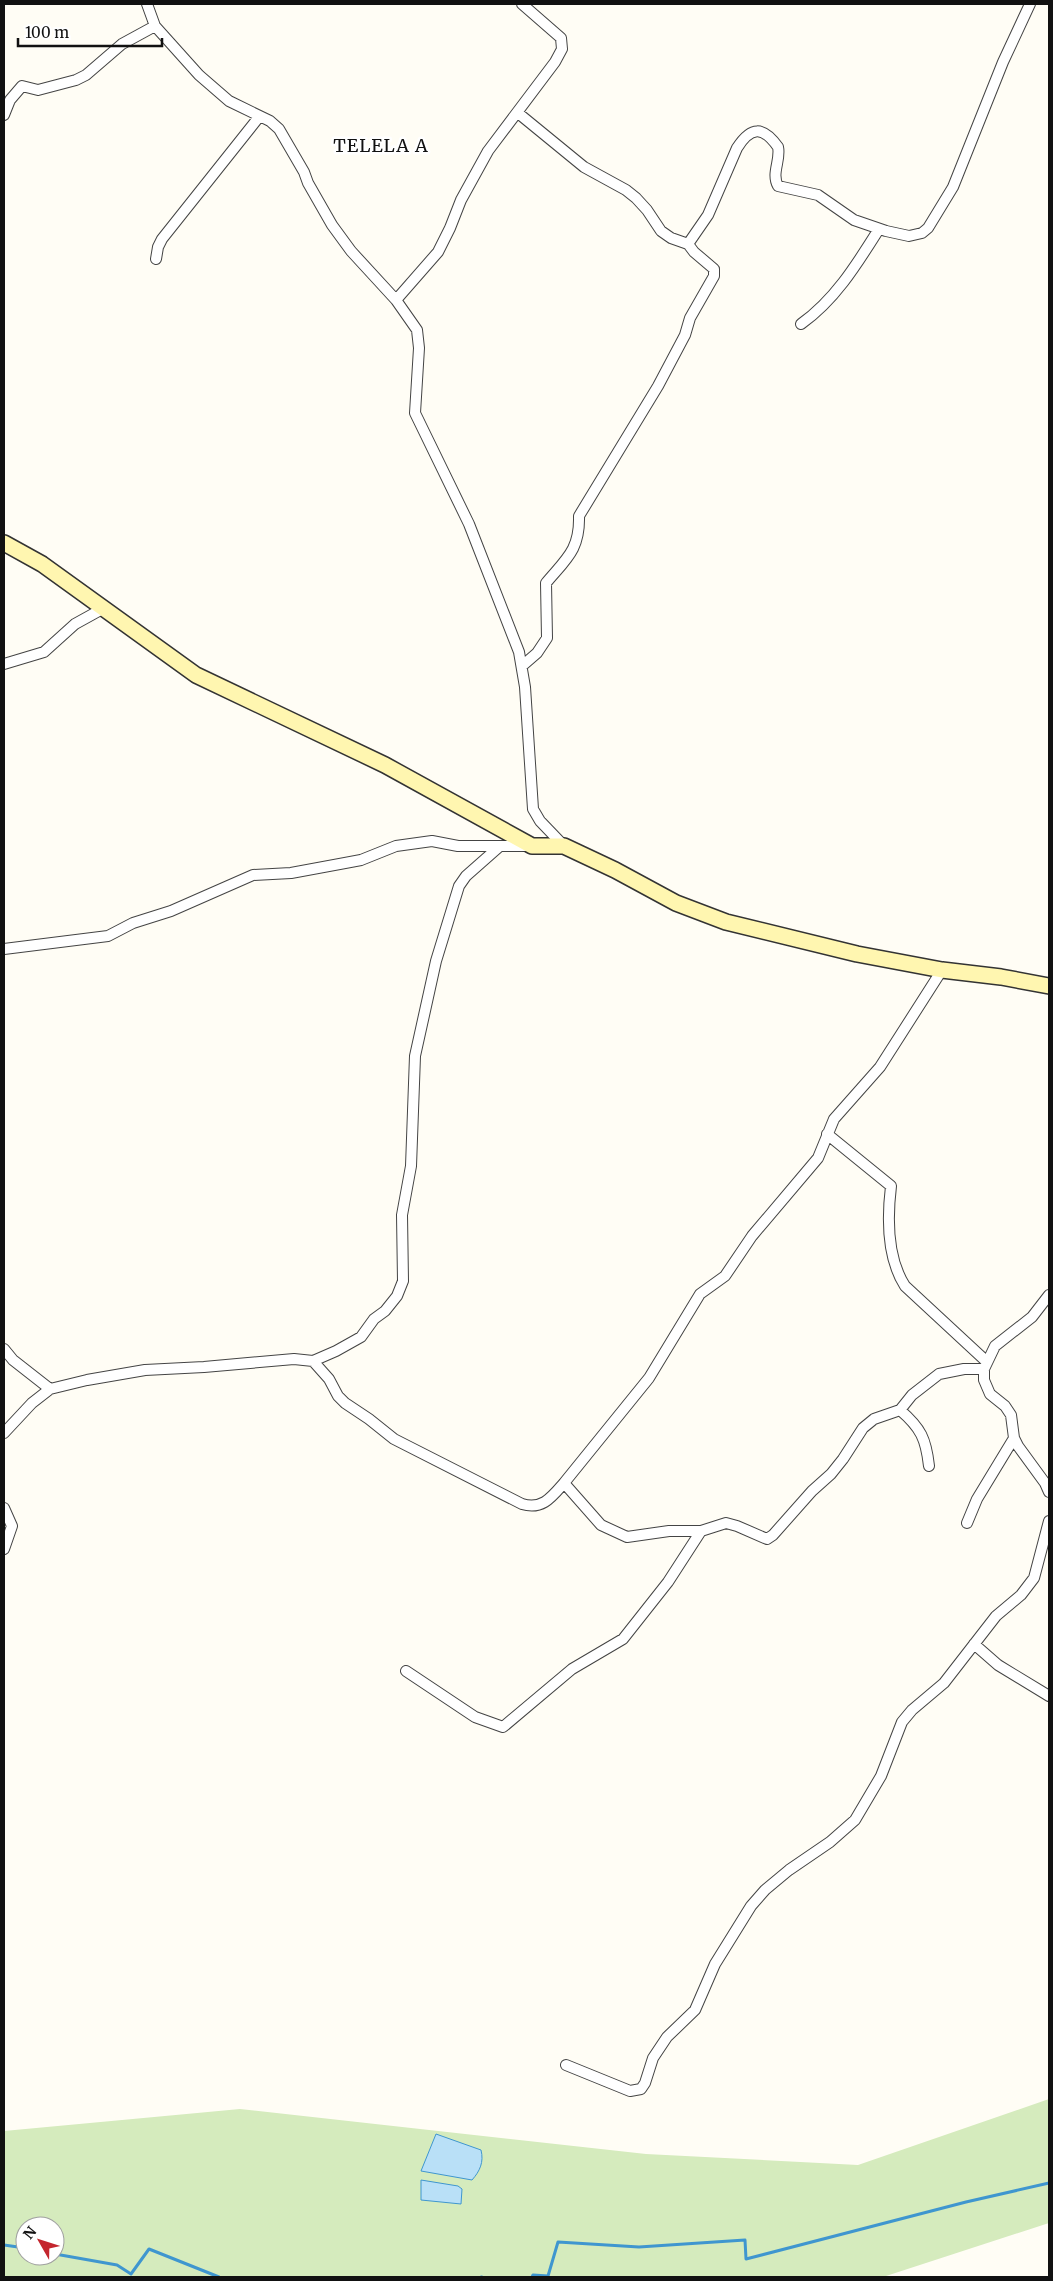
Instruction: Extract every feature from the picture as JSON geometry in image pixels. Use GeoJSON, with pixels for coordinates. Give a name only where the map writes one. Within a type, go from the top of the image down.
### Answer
{"type":"FeatureCollection","features":[{"type":"Feature","properties":{"kind":"street"},"geometry":{"type":"LineString","coordinates":[[147,4],[155,26],[199,75],[235,105],[270,121],[279,129],[332,226],[350,251],[412,320],[420,337],[416,413],[469,524],[513,633],[522,666],[533,810],[540,821],[564,846],[615,870],[676,903],[726,922],[857,954],[942,970],[1001,977],[1049,986]]}},
{"type":"Feature","properties":{"kind":"street"},"geometry":{"type":"LineString","coordinates":[[396,300],[438,252],[461,200],[488,151],[556,62],[562,49],[561,38],[522,4]]}},
{"type":"Feature","properties":{"kind":"street"},"geometry":{"type":"LineString","coordinates":[[688,244],[708,215],[743,138],[751,131],[757,131],[766,136],[778,147],[779,156],[775,171],[778,186],[818,195],[854,220],[879,229],[909,236],[922,233],[928,228],[953,186],[1003,62],[1030,4]]}},
{"type":"Feature","properties":{"kind":"street"},"geometry":{"type":"LineString","coordinates":[[4,115],[10,100],[22,86],[38,90],[76,80],[86,75],[122,44],[155,26]]}},
{"type":"Feature","properties":{"kind":"street"},"geometry":{"type":"LineString","coordinates":[[518,113],[584,167],[636,198],[647,210],[661,231],[672,238],[688,244],[694,252],[714,269],[714,276],[690,318],[685,335],[658,386],[624,446],[587,500],[580,516],[580,532],[571,555],[546,583],[548,638],[537,653],[522,666]]}},
{"type":"Feature","properties":{"kind":"street"},"geometry":{"type":"LineString","coordinates":[[156,259],[162,239],[259,117]]}},
{"type":"Feature","properties":{"kind":"street"},"geometry":{"type":"LineString","coordinates":[[801,324],[818,312],[853,271],[879,229]]}},
{"type":"Feature","properties":{"kind":"street"},"geometry":{"type":"LineString","coordinates":[[4,543],[42,564],[196,675],[385,764],[532,846]]}},
{"type":"Feature","properties":{"kind":"street"},"geometry":{"type":"LineString","coordinates":[[4,664],[44,652],[75,624],[104,608]]}},
{"type":"Feature","properties":{"kind":"street"},"geometry":{"type":"LineString","coordinates":[[4,949],[108,936],[134,923],[171,911],[253,875],[291,873],[361,860],[396,846],[432,841],[458,846],[564,846]]}},
{"type":"Feature","properties":{"kind":"street"},"geometry":{"type":"LineString","coordinates":[[4,1433],[32,1403],[50,1390],[86,1380],[145,1370],[294,1359],[313,1361],[361,1337],[374,1319],[385,1311],[397,1296],[402,1281],[402,1215],[411,1166],[415,1056],[427,996],[459,886],[466,876],[500,846]]}},
{"type":"Feature","properties":{"kind":"street"},"geometry":{"type":"LineString","coordinates":[[313,1361],[325,1374],[338,1396],[345,1403],[394,1439],[481,1484],[531,1507],[540,1506],[552,1497],[564,1483],[649,1378],[700,1294],[725,1276],[752,1236],[818,1158],[834,1119],[880,1067],[942,970]]}},
{"type":"Feature","properties":{"kind":"street"},"geometry":{"type":"LineString","coordinates":[[827,1134],[891,1186],[890,1251],[896,1272],[905,1286],[986,1365]]}},
{"type":"Feature","properties":{"kind":"street"},"geometry":{"type":"LineString","coordinates":[[1049,1295],[1032,1317],[995,1346],[986,1365],[984,1385],[990,1394],[1005,1406],[1011,1415],[1014,1438],[1049,1492]]}},
{"type":"Feature","properties":{"kind":"street"},"geometry":{"type":"LineString","coordinates":[[4,1349],[13,1360],[50,1390]]}},
{"type":"Feature","properties":{"kind":"street"},"geometry":{"type":"LineString","coordinates":[[564,1483],[601,1525],[628,1537],[669,1530],[701,1531],[726,1524],[737,1526],[767,1539],[773,1535],[812,1491],[837,1467],[864,1428],[874,1419],[900,1410],[912,1395],[939,1374],[986,1365]]}},
{"type":"Feature","properties":{"kind":"street"},"geometry":{"type":"LineString","coordinates":[[900,1410],[921,1431],[927,1445],[929,1466]]}},
{"type":"Feature","properties":{"kind":"street"},"geometry":{"type":"LineString","coordinates":[[968,1523],[977,1499],[1014,1438]]}},
{"type":"Feature","properties":{"kind":"street"},"geometry":{"type":"LineString","coordinates":[[4,1508],[12,1526],[4,1550]]}},
{"type":"Feature","properties":{"kind":"street"},"geometry":{"type":"LineString","coordinates":[[566,2065],[630,2091],[641,2089],[645,2083],[653,2058],[667,2036],[695,2010],[715,1964],[751,1906],[765,1890],[789,1870],[830,1842],[855,1820],[881,1776],[902,1722],[944,1683],[996,1616],[1021,1595],[1034,1578],[1049,1521]]}},
{"type":"Feature","properties":{"kind":"street"},"geometry":{"type":"LineString","coordinates":[[406,1671],[475,1717],[503,1727],[572,1669],[623,1638],[668,1582],[701,1531]]}},
{"type":"Feature","properties":{"kind":"street"},"geometry":{"type":"LineString","coordinates":[[974,1644],[998,1666],[1049,1696]]}},
{"type":"Feature","properties":{"kind":"green space"},"geometry":{"type":"Polygon","coordinates":[[[1049,2099],[1049,2223],[883,2277],[4,2277],[4,2131],[240,2109],[646,2154],[858,2165],[1049,2099]]]}},
{"type":"Feature","properties":{"kind":"water"},"geometry":{"type":"Polygon","coordinates":[[[436,2134],[481,2150],[481,2166],[472,2180],[421,2171],[436,2134]]]}},
{"type":"Feature","properties":{"kind":"water"},"geometry":{"type":"Polygon","coordinates":[[[421,2180],[458,2186],[462,2189],[461,2204],[421,2200],[421,2180]]]}},
{"type":"Feature","properties":{"kind":"waterway"},"geometry":{"type":"LineString","coordinates":[[532,2277],[533,2275],[548,2276],[558,2242],[639,2247],[745,2240],[746,2259],[966,2202],[1049,2183]]}},
{"type":"Feature","properties":{"kind":"waterway"},"geometry":{"type":"LineString","coordinates":[[4,2245],[15,2247]]}},
{"type":"Feature","properties":{"kind":"waterway"},"geometry":{"type":"LineString","coordinates":[[65,2256],[117,2265],[131,2274],[149,2249],[219,2277]]}},
{"type":"Feature","properties":{"kind":"district","name":"TELELA A"},"geometry":{"type":"Point","coordinates":[381,145]}}]}
